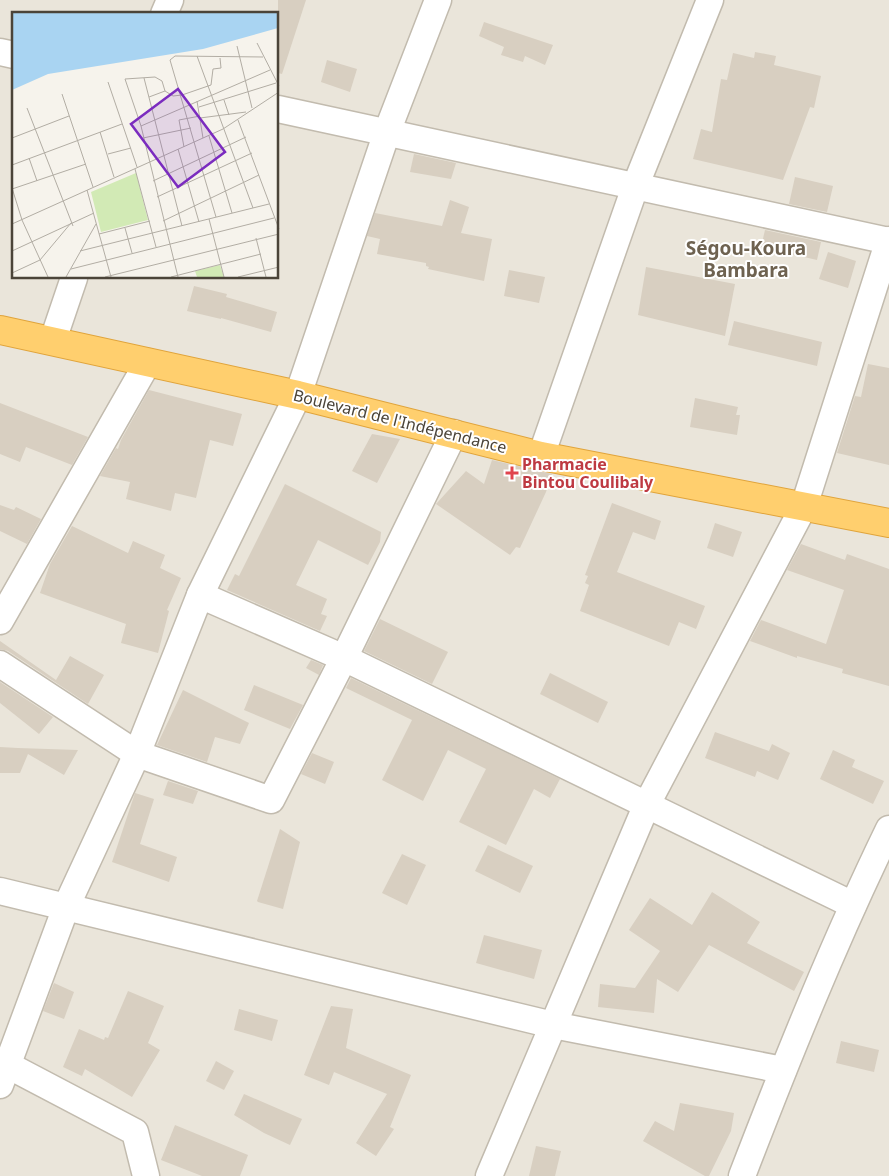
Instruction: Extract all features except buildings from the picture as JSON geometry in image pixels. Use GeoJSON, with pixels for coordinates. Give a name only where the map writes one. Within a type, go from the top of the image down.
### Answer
{"type":"FeatureCollection","features":[{"type":"Feature","properties":{"kind":"highway","name":"Boulevard de l'Indépendance"},"geometry":{"type":"LineString","coordinates":[[0,330],[53,340],[298,395],[541,456],[889,523]]}},
{"type":"Feature","properties":{"kind":"street"},"geometry":{"type":"LineString","coordinates":[[165,12],[170,0]]}},
{"type":"Feature","properties":{"kind":"street"},"geometry":{"type":"LineString","coordinates":[[146,1176],[135,1132],[2,1070],[66,907],[136,754],[200,595],[298,395],[387,132],[438,0]]}},
{"type":"Feature","properties":{"kind":"street"},"geometry":{"type":"LineString","coordinates":[[541,456],[635,188],[710,0]]}},
{"type":"Feature","properties":{"kind":"street"},"geometry":{"type":"LineString","coordinates":[[279,109],[635,188],[889,241],[804,506],[647,804],[489,1176]]}},
{"type":"Feature","properties":{"kind":"street"},"geometry":{"type":"LineString","coordinates":[[53,340],[74,279]]}},
{"type":"Feature","properties":{"kind":"street"},"geometry":{"type":"LineString","coordinates":[[0,622],[148,362]]}},
{"type":"Feature","properties":{"kind":"street"},"geometry":{"type":"LineString","coordinates":[[0,664],[136,754],[271,800],[344,658],[454,433]]}},
{"type":"Feature","properties":{"kind":"street"},"geometry":{"type":"LineString","coordinates":[[200,595],[344,658],[853,905]]}},
{"type":"Feature","properties":{"kind":"street"},"geometry":{"type":"LineString","coordinates":[[742,1176],[783,1070],[853,905],[889,829]]}},
{"type":"Feature","properties":{"kind":"street"},"geometry":{"type":"LineString","coordinates":[[0,891],[552,1025],[783,1070]]}},
{"type":"Feature","properties":{"kind":"shaded area"},"geometry":{"type":"Polygon","coordinates":[[[0,0],[889,0],[889,1176],[0,1176],[0,0]]]}},
{"type":"Feature","properties":{"kind":"place","name":"Pharmacie Bintou Coulibaly"},"geometry":{"type":"Point","coordinates":[512,473]}},
{"type":"Feature","properties":{"kind":"district","name":"Ségou-Koura Bambara"},"geometry":{"type":"Point","coordinates":[746,259]}}]}
